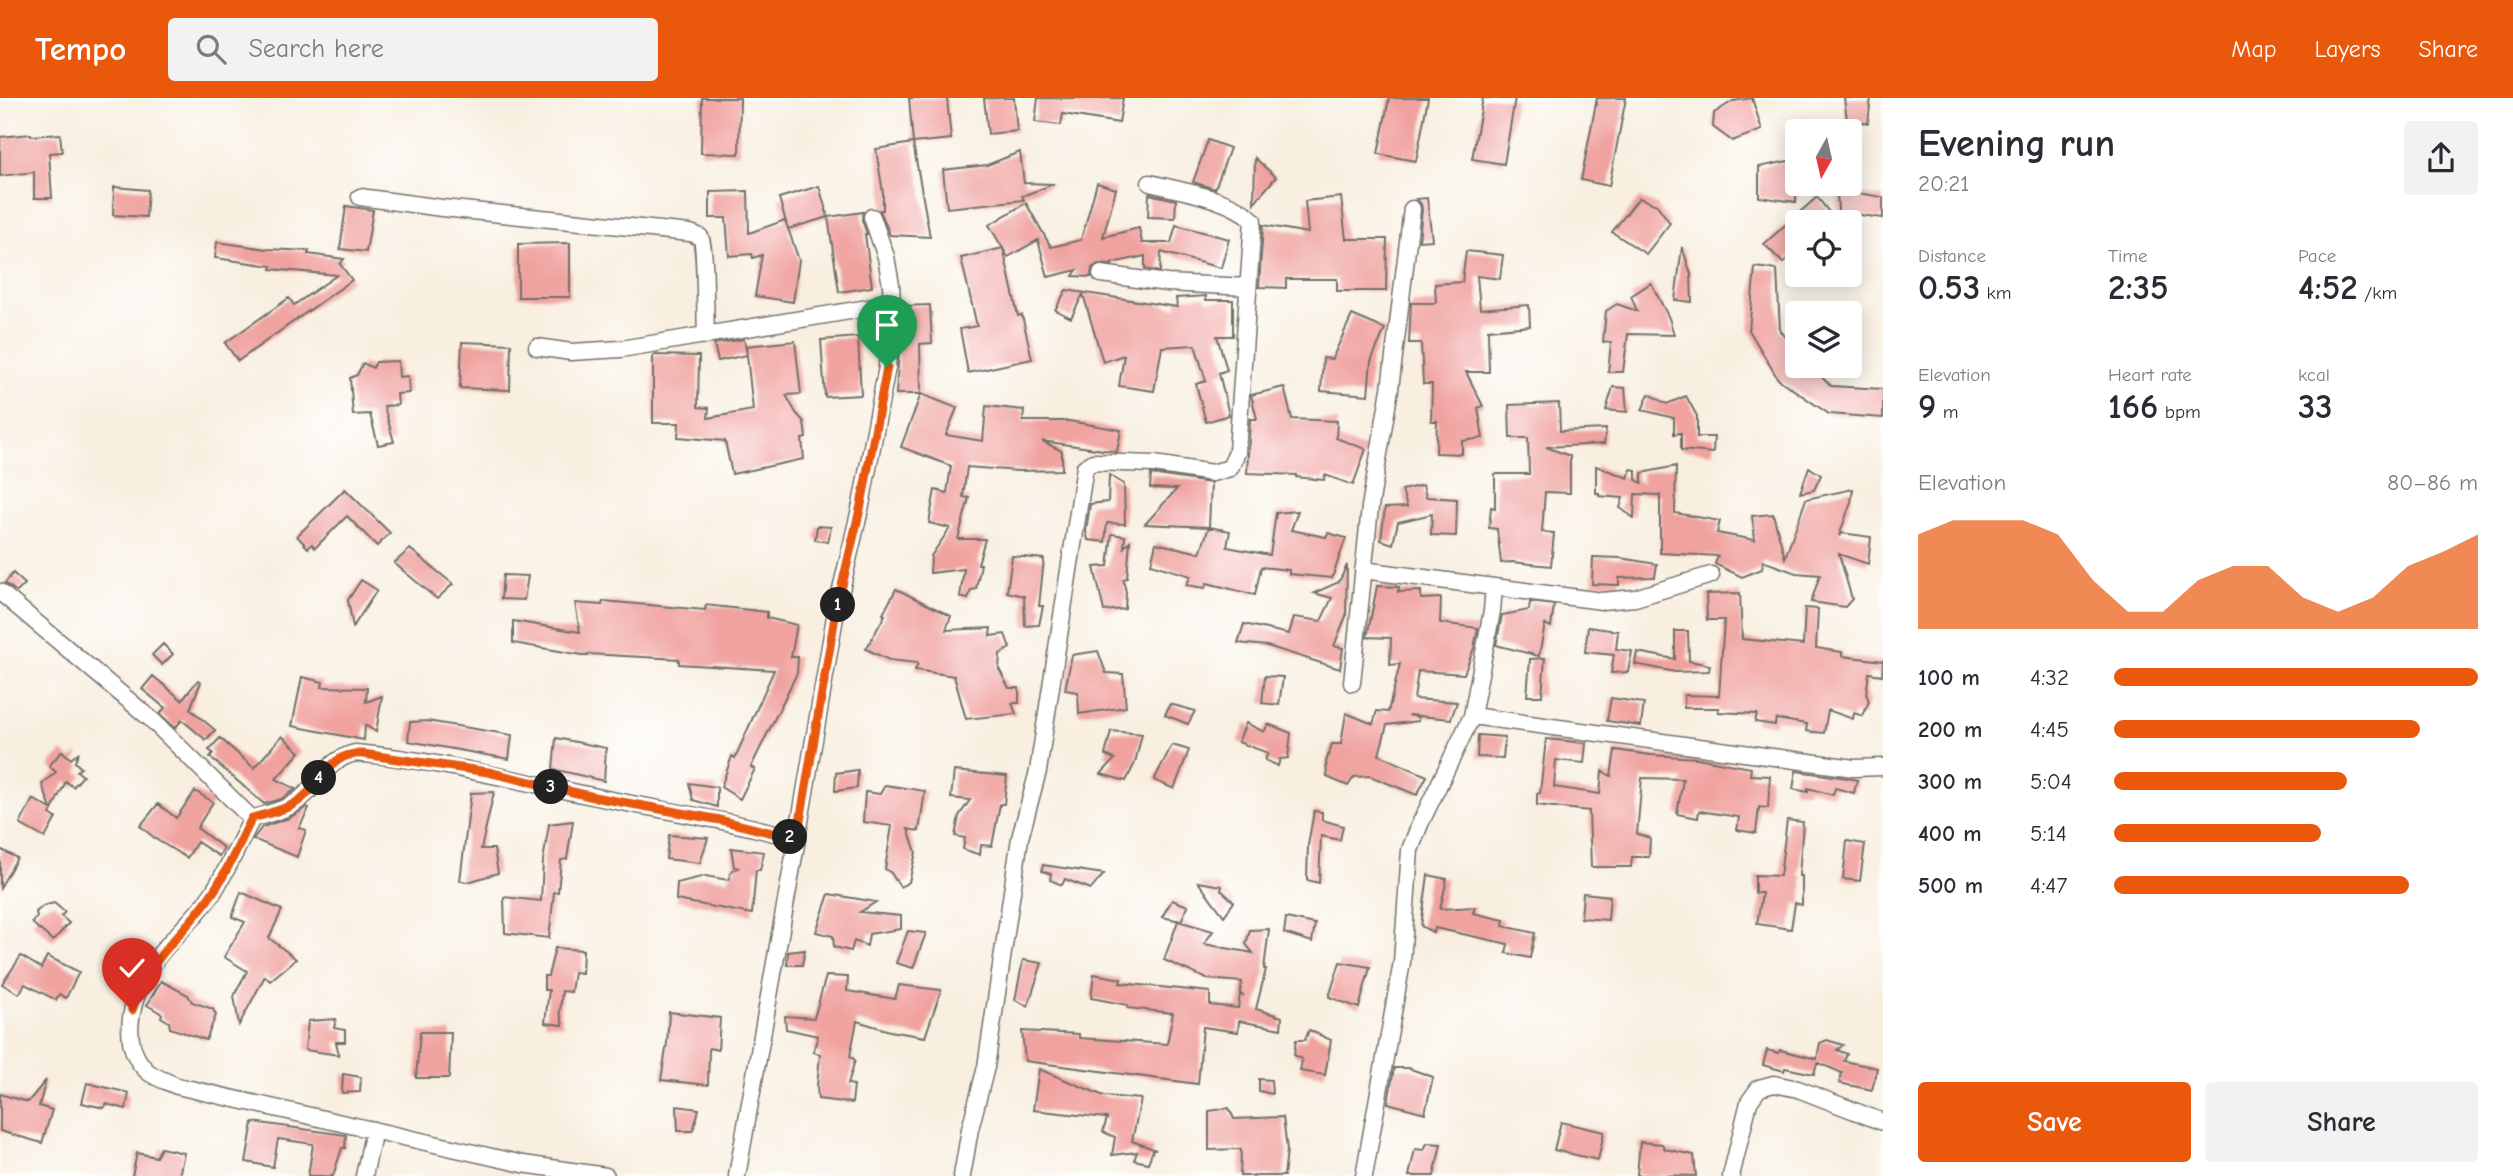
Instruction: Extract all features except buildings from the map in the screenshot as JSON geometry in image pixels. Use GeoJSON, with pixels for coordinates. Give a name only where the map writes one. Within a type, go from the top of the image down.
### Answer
{"type":"FeatureCollection","features":[{"type":"Feature","properties":{"kind":"street"},"geometry":{"type":"LineString","coordinates":[[961,1176],[986,1067],[1020,838],[1038,771],[1085,467],[1093,462],[1154,464],[1212,473],[1230,468],[1237,452],[1252,220],[1229,205],[1150,183]]}},
{"type":"Feature","properties":{"kind":"street"},"geometry":{"type":"LineString","coordinates":[[360,197],[699,236],[703,254],[706,336]]}},
{"type":"Feature","properties":{"kind":"street"},"geometry":{"type":"LineString","coordinates":[[1352,683],[1370,507],[1390,389],[1412,209]]}},
{"type":"Feature","properties":{"kind":"street"},"geometry":{"type":"LineString","coordinates":[[737,1176],[836,611],[861,505],[887,367],[892,304],[886,257],[872,217]]}},
{"type":"Feature","properties":{"kind":"street"},"geometry":{"type":"LineString","coordinates":[[1101,274],[1167,283],[1248,287]]}},
{"type":"Feature","properties":{"kind":"street"},"geometry":{"type":"LineString","coordinates":[[537,347],[595,352],[892,304]]}},
{"type":"Feature","properties":{"kind":"street"},"geometry":{"type":"LineString","coordinates":[[1363,570],[1602,601],[1635,598],[1711,575]]}},
{"type":"Feature","properties":{"kind":"street"},"geometry":{"type":"LineString","coordinates":[[1364,1176],[1402,962],[1410,850],[1472,716],[1494,587]]}},
{"type":"Feature","properties":{"kind":"street"},"geometry":{"type":"LineString","coordinates":[[0,592],[152,720],[252,818]]}},
{"type":"Feature","properties":{"kind":"street"},"geometry":{"type":"LineString","coordinates":[[1472,716],[1854,768],[1883,767]]}},
{"type":"Feature","properties":{"kind":"street"},"geometry":{"type":"LineString","coordinates":[[606,1176],[523,1164],[177,1086],[148,1072],[135,1055],[131,1041],[131,1022],[136,996],[155,960],[212,895],[252,818],[294,804],[306,795],[325,770],[340,758],[355,753],[488,772],[594,797],[720,820],[797,839]]}},
{"type":"Feature","properties":{"kind":"street"},"geometry":{"type":"LineString","coordinates":[[1731,1176],[1749,1102],[1759,1088],[1774,1084],[1798,1089],[1883,1122]]}},
{"type":"Feature","properties":{"kind":"street"},"geometry":{"type":"LineString","coordinates":[[364,1176],[374,1130]]}},
{"type":"Feature","properties":{"kind":"route"},"geometry":{"type":"LineString","coordinates":[[132,1010],[143,980],[155,960],[212,895],[252,818],[294,804],[306,795],[325,770],[345,755],[355,753],[488,772],[594,797],[720,820],[797,839],[836,611],[861,505],[887,367]]}}]}
